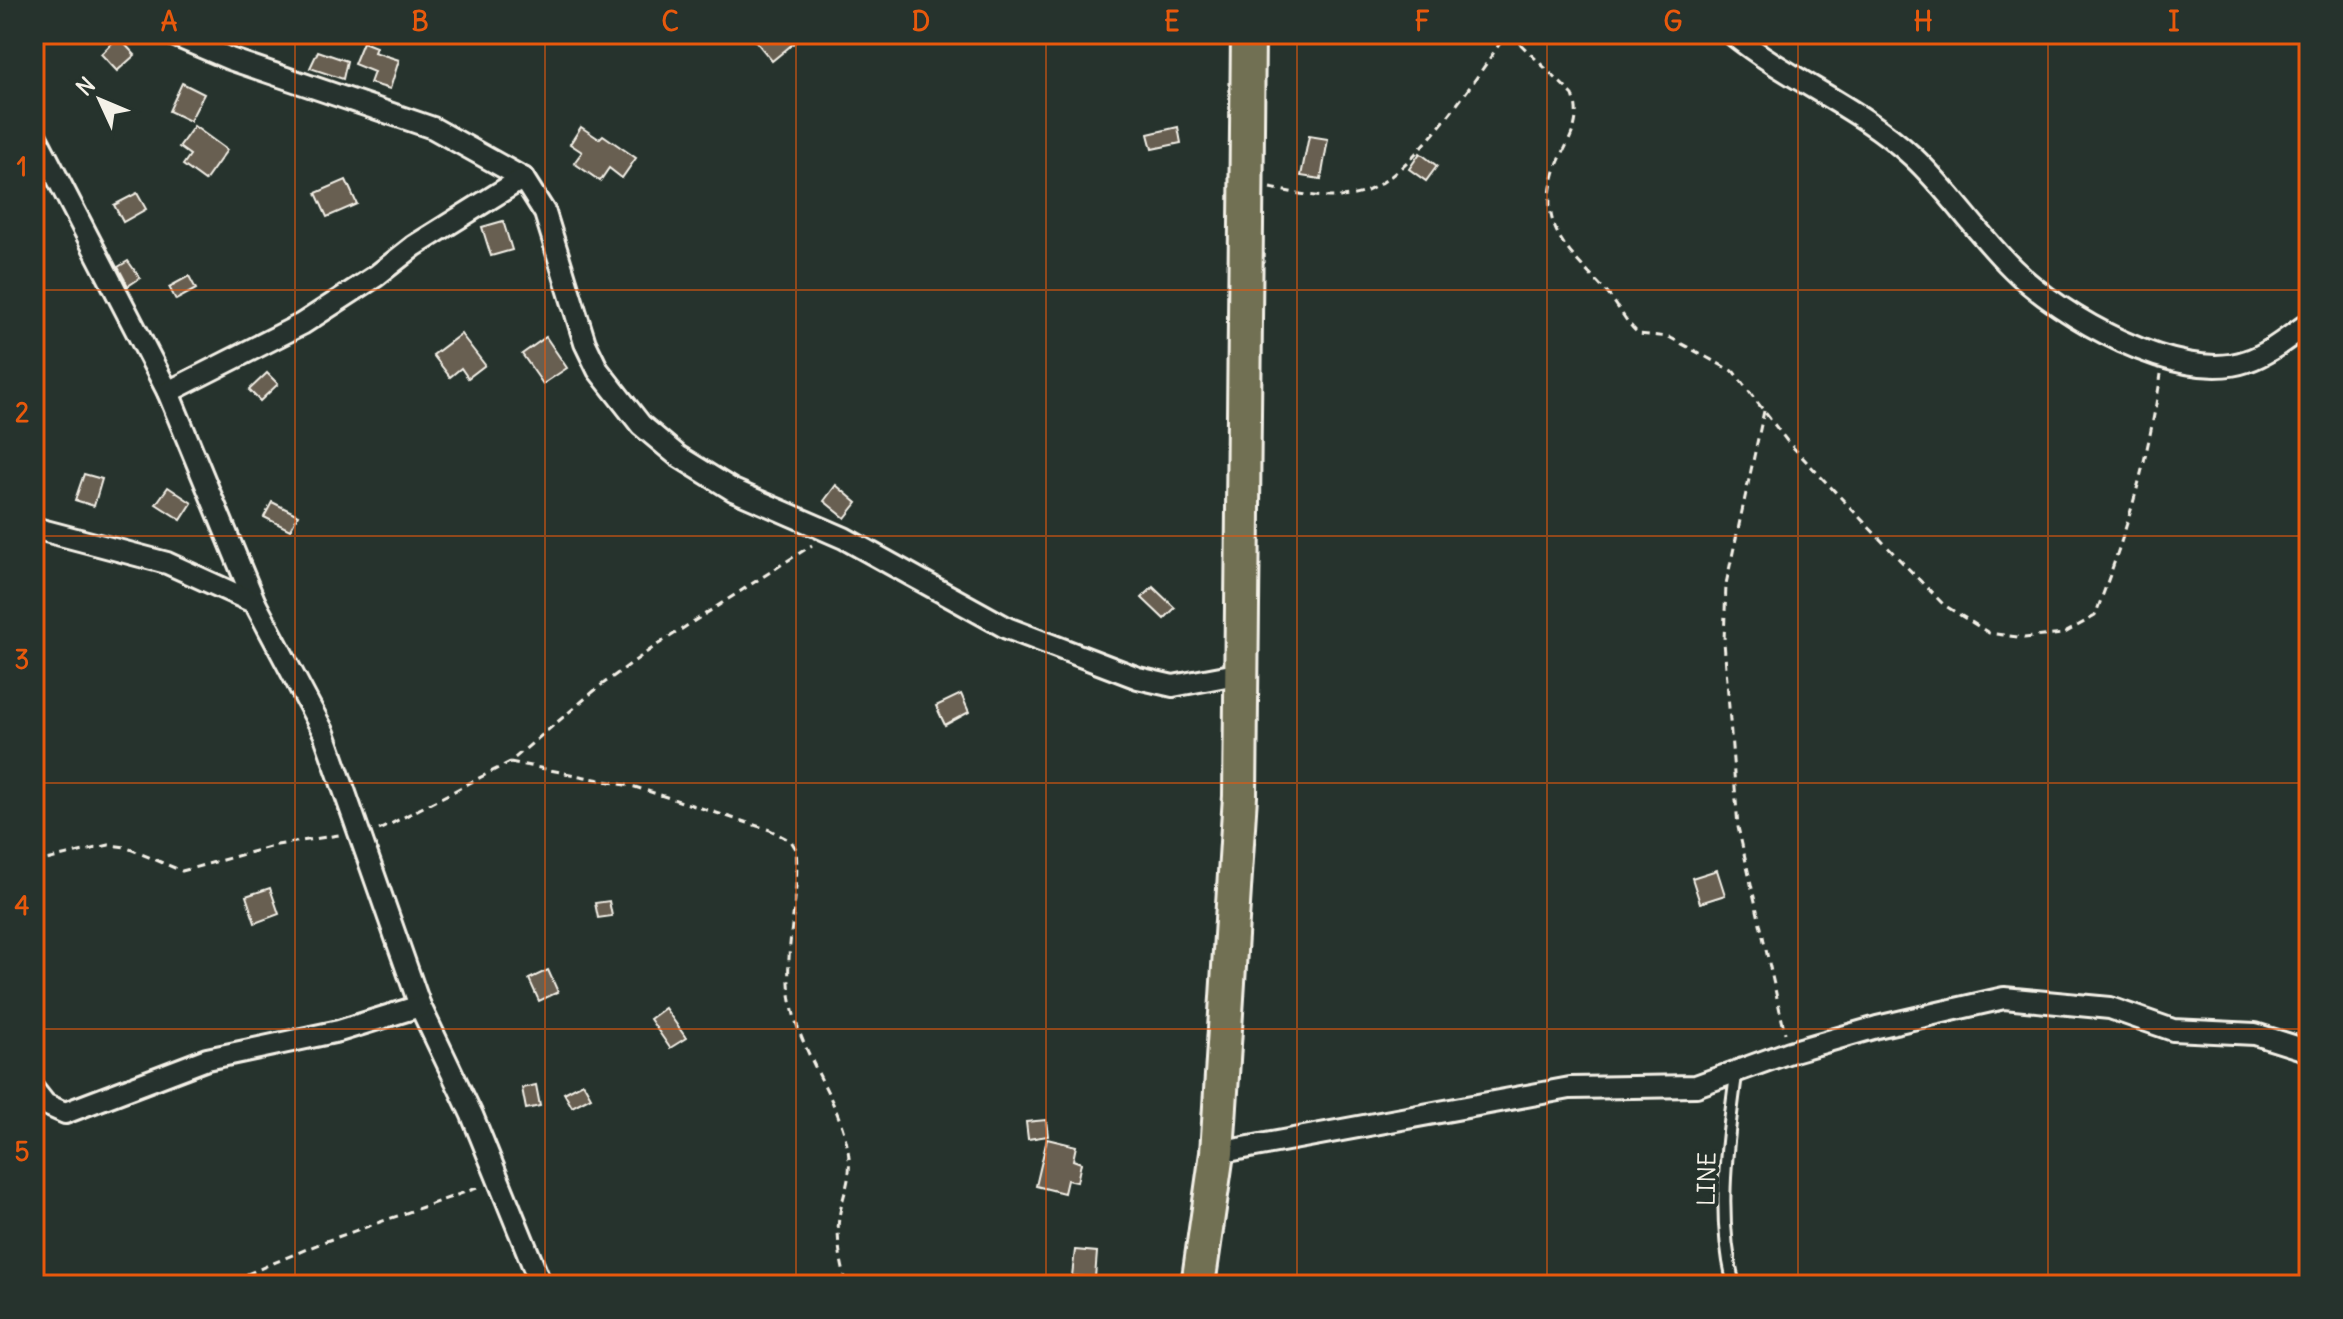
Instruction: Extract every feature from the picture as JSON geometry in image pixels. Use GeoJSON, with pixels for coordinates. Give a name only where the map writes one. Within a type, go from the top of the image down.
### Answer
{"type":"FeatureCollection","features":[{"type":"Feature","properties":{"kind":"main road"},"geometry":{"type":"LineString","coordinates":[[1198,1285],[1217,1153],[1232,953],[1242,673],[1248,34]]}},
{"type":"Feature","properties":{"kind":"street"},"geometry":{"type":"LineString","coordinates":[[171,34],[230,59],[433,128],[523,178],[545,213],[585,343],[598,370],[641,425],[678,456],[733,490],[832,533],[1007,628],[1138,678],[1173,686],[1242,673]]}},
{"type":"Feature","properties":{"kind":"street"},"geometry":{"type":"LineString","coordinates":[[1732,34],[1762,59],[1844,106],[1914,157],[2015,271],[2073,313],[2163,358],[2220,366],[2248,361],[2309,323]]}},
{"type":"Feature","properties":{"kind":"street"},"geometry":{"type":"LineString","coordinates":[[34,133],[168,392],[255,603],[324,733],[420,1006],[472,1115],[541,1285]]}},
{"type":"Feature","properties":{"kind":"street"},"geometry":{"type":"LineString","coordinates":[[168,392],[302,324],[425,239],[523,178]]}},
{"type":"Feature","properties":{"kind":"street"},"geometry":{"type":"LineString","coordinates":[[34,528],[167,563],[255,603]]}},
{"type":"Feature","properties":{"kind":"street"},"geometry":{"type":"LineString","coordinates":[[1217,1153],[1570,1088],[1696,1086],[1736,1075],[1790,1052],[2004,998],[2110,1008],[2173,1030],[2255,1034],[2309,1051]]}},
{"type":"Feature","properties":{"kind":"street"},"geometry":{"type":"LineString","coordinates":[[38,1103],[57,1111],[73,1111],[207,1059],[339,1031],[420,1006]]}},
{"type":"Feature","properties":{"kind":"lane","name":"LINE"},"geometry":{"type":"LineString","coordinates":[[1734,1285],[1728,1260],[1723,1174],[1736,1075]]}},
{"type":"Feature","properties":{"kind":"path"},"geometry":{"type":"LineString","coordinates":[[1247,184],[1322,197],[1361,193],[1382,184],[1436,129],[1477,79],[1508,34],[1573,95],[1577,108],[1572,138],[1556,171],[1548,209],[1553,226],[1569,252],[1639,334],[1669,337],[1722,363],[1749,387],[1787,441],[1944,605],[1989,633],[2024,638],[2063,634],[2095,616],[2130,522],[2150,449],[2163,358]]}},
{"type":"Feature","properties":{"kind":"path"},"geometry":{"type":"LineString","coordinates":[[1764,411],[1726,584],[1726,685],[1738,827],[1790,1052]]}},
{"type":"Feature","properties":{"kind":"path"},"geometry":{"type":"LineString","coordinates":[[34,863],[109,845],[125,847],[182,871],[277,845],[360,837],[510,762],[600,686],[654,647],[832,533]]}},
{"type":"Feature","properties":{"kind":"path"},"geometry":{"type":"LineString","coordinates":[[510,762],[635,787],[770,830],[791,841],[796,849],[789,926],[789,982],[793,1012],[803,1043],[841,1124],[849,1155],[850,1181],[839,1213],[847,1285]]}},
{"type":"Feature","properties":{"kind":"path"},"geometry":{"type":"LineString","coordinates":[[221,1285],[339,1236],[498,1181]]}},
{"type":"Feature","properties":{"kind":"path"},"geometry":{"type":"LineString","coordinates":[[34,1274],[49,1285]]}},
{"type":"Feature","properties":{"kind":"building"},"geometry":{"type":"Polygon","coordinates":[[[750,34],[805,34],[772,61],[750,34]]]}},
{"type":"Feature","properties":{"kind":"building"},"geometry":{"type":"Polygon","coordinates":[[[118,37],[135,55],[117,71],[101,54],[118,37]]]}},
{"type":"Feature","properties":{"kind":"building"},"geometry":{"type":"Polygon","coordinates":[[[363,42],[376,47],[374,52],[399,60],[390,89],[370,83],[374,72],[354,64],[363,42]]]}},
{"type":"Feature","properties":{"kind":"building"},"geometry":{"type":"Polygon","coordinates":[[[318,51],[347,61],[343,79],[310,68],[318,51]]]}},
{"type":"Feature","properties":{"kind":"building"},"geometry":{"type":"Polygon","coordinates":[[[182,83],[204,94],[190,121],[169,111],[182,83]]]}},
{"type":"Feature","properties":{"kind":"building"},"geometry":{"type":"Polygon","coordinates":[[[194,126],[227,150],[205,181],[183,165],[190,155],[179,147],[194,126]]]}},
{"type":"Feature","properties":{"kind":"building"},"geometry":{"type":"Polygon","coordinates":[[[581,127],[599,139],[603,135],[636,158],[622,178],[609,168],[600,181],[574,163],[582,152],[570,144],[581,127]]]}},
{"type":"Feature","properties":{"kind":"building"},"geometry":{"type":"Polygon","coordinates":[[[1178,127],[1181,143],[1152,149],[1148,134],[1178,127]]]}},
{"type":"Feature","properties":{"kind":"building"},"geometry":{"type":"Polygon","coordinates":[[[1309,136],[1328,139],[1321,179],[1301,176],[1309,136]]]}},
{"type":"Feature","properties":{"kind":"building"},"geometry":{"type":"Polygon","coordinates":[[[1420,153],[1437,166],[1426,181],[1409,169],[1420,153]]]}},
{"type":"Feature","properties":{"kind":"building"},"geometry":{"type":"Polygon","coordinates":[[[346,180],[357,204],[327,217],[316,193],[346,180]]]}},
{"type":"Feature","properties":{"kind":"building"},"geometry":{"type":"Polygon","coordinates":[[[137,193],[146,209],[123,222],[114,205],[137,193]]]}},
{"type":"Feature","properties":{"kind":"building"},"geometry":{"type":"Polygon","coordinates":[[[503,221],[512,250],[491,256],[482,227],[503,221]]]}},
{"type":"Feature","properties":{"kind":"building"},"geometry":{"type":"Polygon","coordinates":[[[128,261],[140,278],[128,286],[118,267],[128,261]]]}},
{"type":"Feature","properties":{"kind":"building"},"geometry":{"type":"Polygon","coordinates":[[[189,276],[196,289],[176,300],[169,287],[189,276]]]}},
{"type":"Feature","properties":{"kind":"building"},"geometry":{"type":"Polygon","coordinates":[[[461,334],[485,365],[468,378],[461,368],[450,377],[433,355],[461,334]]]}},
{"type":"Feature","properties":{"kind":"building"},"geometry":{"type":"Polygon","coordinates":[[[546,337],[567,368],[543,384],[522,354],[546,337]]]}},
{"type":"Feature","properties":{"kind":"building"},"geometry":{"type":"Polygon","coordinates":[[[267,373],[278,384],[260,401],[249,390],[267,373]]]}},
{"type":"Feature","properties":{"kind":"building"},"geometry":{"type":"Polygon","coordinates":[[[84,474],[102,479],[94,506],[75,500],[84,474]]]}},
{"type":"Feature","properties":{"kind":"building"},"geometry":{"type":"Polygon","coordinates":[[[836,485],[857,503],[845,518],[824,501],[836,485]]]}},
{"type":"Feature","properties":{"kind":"building"},"geometry":{"type":"Polygon","coordinates":[[[168,487],[192,503],[181,520],[156,504],[168,487]]]}},
{"type":"Feature","properties":{"kind":"building"},"geometry":{"type":"Polygon","coordinates":[[[272,502],[298,515],[290,530],[264,517],[272,502]]]}},
{"type":"Feature","properties":{"kind":"building"},"geometry":{"type":"Polygon","coordinates":[[[1153,587],[1175,608],[1164,619],[1142,598],[1153,587]]]}},
{"type":"Feature","properties":{"kind":"building"},"geometry":{"type":"Polygon","coordinates":[[[961,694],[969,712],[945,725],[936,706],[961,694]]]}},
{"type":"Feature","properties":{"kind":"building"},"geometry":{"type":"Polygon","coordinates":[[[1717,870],[1725,895],[1700,903],[1692,878],[1717,870]]]}},
{"type":"Feature","properties":{"kind":"building"},"geometry":{"type":"Polygon","coordinates":[[[270,888],[279,914],[255,923],[246,896],[270,888]]]}},
{"type":"Feature","properties":{"kind":"building"},"geometry":{"type":"Polygon","coordinates":[[[609,901],[612,916],[598,918],[595,903],[609,901]]]}},
{"type":"Feature","properties":{"kind":"building"},"geometry":{"type":"Polygon","coordinates":[[[548,970],[558,992],[539,1001],[529,979],[548,970]]]}},
{"type":"Feature","properties":{"kind":"building"},"geometry":{"type":"Polygon","coordinates":[[[665,1008],[686,1038],[670,1048],[650,1019],[665,1008]]]}},
{"type":"Feature","properties":{"kind":"building"},"geometry":{"type":"Polygon","coordinates":[[[583,1083],[591,1097],[572,1107],[564,1093],[583,1083]]]}},
{"type":"Feature","properties":{"kind":"building"},"geometry":{"type":"Polygon","coordinates":[[[536,1085],[540,1106],[526,1109],[522,1088],[536,1085]]]}},
{"type":"Feature","properties":{"kind":"building"},"geometry":{"type":"Polygon","coordinates":[[[1046,1120],[1048,1136],[1028,1139],[1026,1122],[1046,1120]]]}},
{"type":"Feature","properties":{"kind":"building"},"geometry":{"type":"Polygon","coordinates":[[[1047,1139],[1076,1146],[1073,1160],[1081,1163],[1077,1182],[1067,1180],[1064,1193],[1036,1186],[1047,1139]]]}},
{"type":"Feature","properties":{"kind":"building"},"geometry":{"type":"Polygon","coordinates":[[[1075,1250],[1097,1252],[1095,1278],[1072,1276],[1075,1250]]]}}]}
